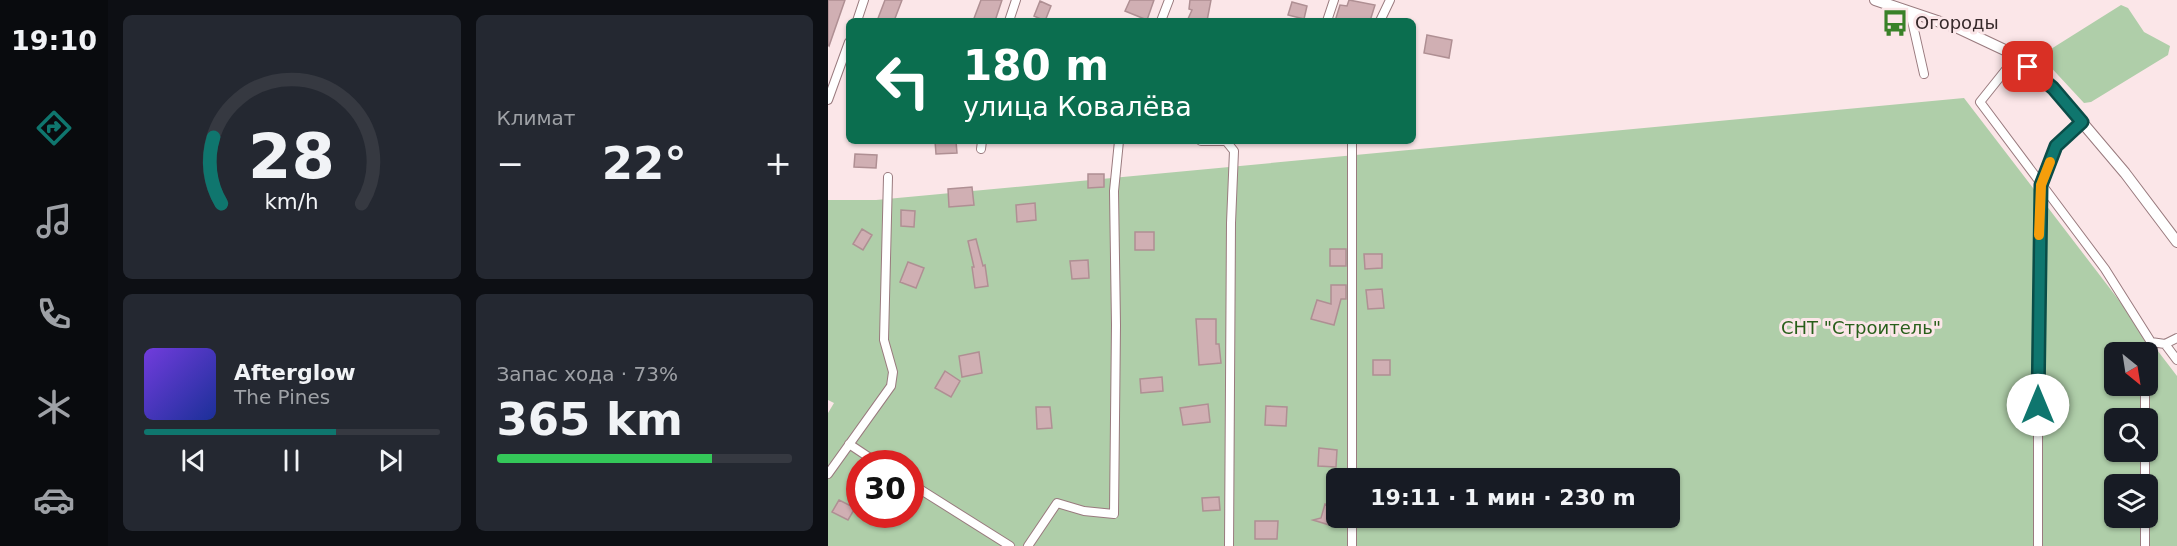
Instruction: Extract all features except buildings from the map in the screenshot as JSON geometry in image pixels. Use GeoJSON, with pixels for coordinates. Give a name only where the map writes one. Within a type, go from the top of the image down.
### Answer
{"type":"FeatureCollection","features":[{"type":"Feature","properties":{"kind":"street"},"geometry":{"type":"LineString","coordinates":[[858,18],[864,0]]}},
{"type":"Feature","properties":{"kind":"street"},"geometry":{"type":"LineString","coordinates":[[1010,18],[1016,0]]}},
{"type":"Feature","properties":{"kind":"street"},"geometry":{"type":"LineString","coordinates":[[1162,18],[1169,0]]}},
{"type":"Feature","properties":{"kind":"street"},"geometry":{"type":"LineString","coordinates":[[1328,18],[1334,0]]}},
{"type":"Feature","properties":{"kind":"street"},"geometry":{"type":"LineString","coordinates":[[1381,18],[1390,0]]}},
{"type":"Feature","properties":{"kind":"street"},"geometry":{"type":"LineString","coordinates":[[1875,0],[1958,28],[2016,57],[2053,88],[2177,242]]}},
{"type":"Feature","properties":{"kind":"street"},"geometry":{"type":"LineString","coordinates":[[1910,12],[1924,74]]}},
{"type":"Feature","properties":{"kind":"street"},"geometry":{"type":"LineString","coordinates":[[828,100],[846,50]]}},
{"type":"Feature","properties":{"kind":"street"},"geometry":{"type":"LineString","coordinates":[[2016,57],[1980,102],[2104,269],[2151,342]]}},
{"type":"Feature","properties":{"kind":"street"},"geometry":{"type":"LineString","coordinates":[[2038,546],[2038,265],[2041,185],[2056,146],[2082,122]]}},
{"type":"Feature","properties":{"kind":"street"},"geometry":{"type":"LineString","coordinates":[[1028,546],[1058,503],[1084,511],[1114,514],[1116,325],[1114,191],[1118,144]]}},
{"type":"Feature","properties":{"kind":"street"},"geometry":{"type":"LineString","coordinates":[[1228,144],[1234,151],[1231,224],[1229,546]]}},
{"type":"Feature","properties":{"kind":"street"},"geometry":{"type":"LineString","coordinates":[[1352,144],[1352,468]]}},
{"type":"Feature","properties":{"kind":"street"},"geometry":{"type":"LineString","coordinates":[[828,474],[891,386],[893,372],[884,340],[888,177]]}},
{"type":"Feature","properties":{"kind":"street"},"geometry":{"type":"LineString","coordinates":[[2158,343],[2165,344],[2177,339]]}},
{"type":"Feature","properties":{"kind":"street"},"geometry":{"type":"LineString","coordinates":[[2165,344],[2177,360]]}},
{"type":"Feature","properties":{"kind":"street"},"geometry":{"type":"LineString","coordinates":[[849,444],[858,450]]}},
{"type":"Feature","properties":{"kind":"street"},"geometry":{"type":"LineString","coordinates":[[924,492],[1010,546]]}},
{"type":"Feature","properties":{"kind":"street"},"geometry":{"type":"LineString","coordinates":[[1352,528],[1352,546]]}},
{"type":"Feature","properties":{"kind":"street"},"geometry":{"type":"LineString","coordinates":[[2145,528],[2145,546]]}},
{"type":"Feature","properties":{"kind":"green space"},"geometry":{"type":"Polygon","coordinates":[[[2121,5],[2128,8],[2144,32],[2170,46],[2168,55],[2091,102],[2084,103],[2045,61],[2043,54],[2121,5]]]}},
{"type":"Feature","properties":{"kind":"green space","name":"СНТ \"Строитель\""},"geometry":{"type":"Polygon","coordinates":[[[1964,98],[2151,342],[2104,342],[2104,396],[2158,396],[2158,351],[2177,376],[2177,546],[828,546],[828,413],[834,403],[828,400],[828,200],[876,200],[1964,98]]]}},
{"type":"Feature","properties":{"kind":"slow traffic"},"geometry":{"type":"LineString","coordinates":[[2039,235],[2041,185],[2050,162]]}},
{"type":"Feature","properties":{"kind":"place","name":"Огороды"},"geometry":{"type":"Point","coordinates":[1895,23]}},
{"type":"Feature","properties":{"kind":"route"},"geometry":{"type":"LineString","coordinates":[[2028,67],[2053,88],[2082,122],[2056,146],[2041,185],[2038,265],[2038,405]]}}]}
